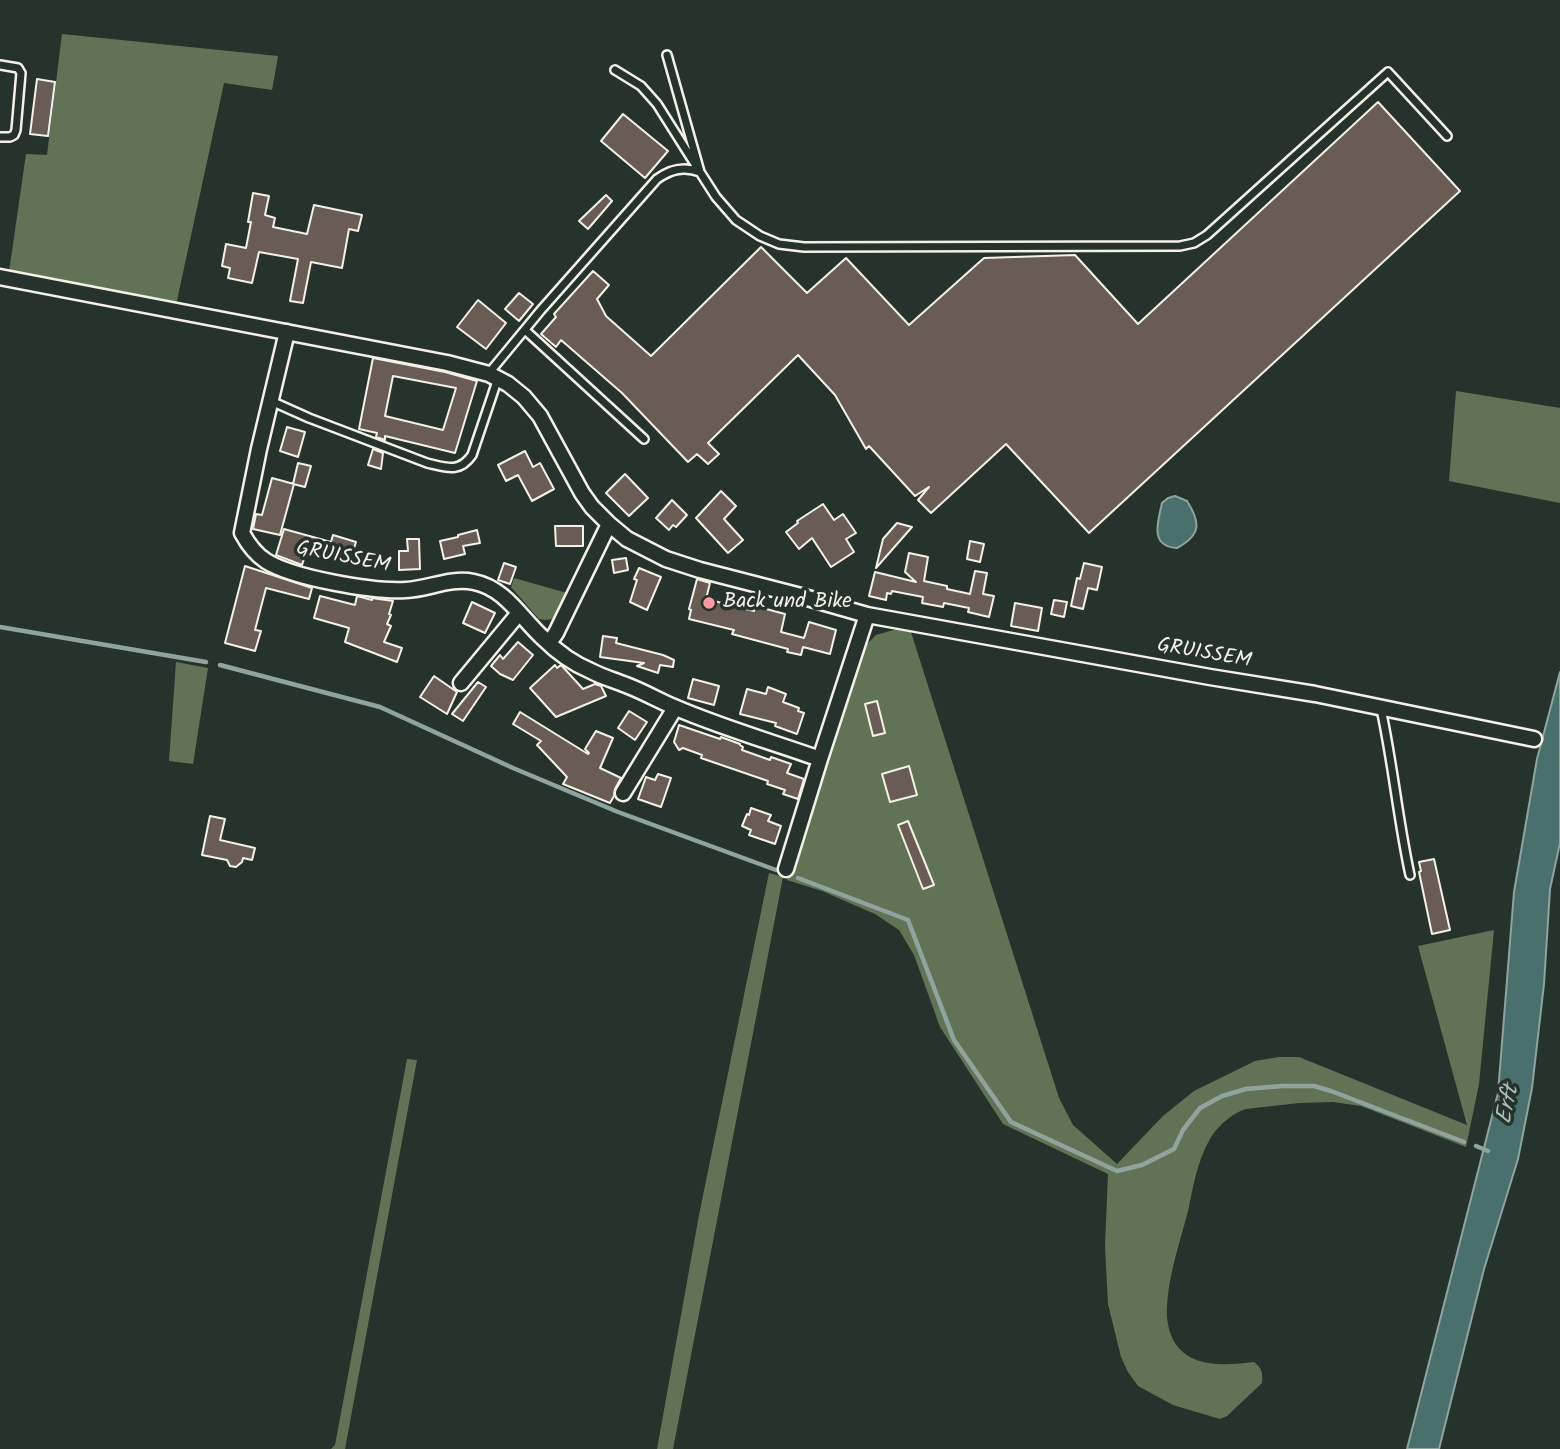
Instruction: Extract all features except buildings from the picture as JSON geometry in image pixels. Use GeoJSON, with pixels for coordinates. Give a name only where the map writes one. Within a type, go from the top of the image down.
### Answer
{"type":"FeatureCollection","features":[{"type":"Feature","properties":{"kind":"street","name":"GRUISSEM"},"geometry":{"type":"LineString","coordinates":[[0,277],[456,365],[493,376],[514,388],[535,409],[582,493],[609,524],[634,544],[666,559],[700,570],[867,615],[1315,694],[1534,739]]}},
{"type":"Feature","properties":{"kind":"street","name":"GRUISSEM"},"geometry":{"type":"LineString","coordinates":[[287,332],[242,533],[255,551],[274,565],[344,584],[403,590],[463,580],[476,582],[498,592],[548,643],[591,672],[675,708],[820,759]]}},
{"type":"Feature","properties":{"kind":"street"},"geometry":{"type":"LineString","coordinates":[[548,643],[556,634],[609,524]]}},
{"type":"Feature","properties":{"kind":"street"},"geometry":{"type":"LineString","coordinates":[[461,683],[519,613]]}},
{"type":"Feature","properties":{"kind":"street"},"geometry":{"type":"LineString","coordinates":[[786,869],[867,615]]}},
{"type":"Feature","properties":{"kind":"street"},"geometry":{"type":"LineString","coordinates":[[623,793],[675,708]]}},
{"type":"Feature","properties":{"kind":"lane"},"geometry":{"type":"LineString","coordinates":[[667,55],[700,172]]}},
{"type":"Feature","properties":{"kind":"lane"},"geometry":{"type":"LineString","coordinates":[[0,65],[19,68],[21,73],[16,130],[10,137],[0,137]]}},
{"type":"Feature","properties":{"kind":"lane"},"geometry":{"type":"LineString","coordinates":[[615,70],[641,86],[657,104],[720,202],[736,220],[765,239],[786,245],[1180,246],[1194,243],[1207,236],[1388,72],[1447,136]]}},
{"type":"Feature","properties":{"kind":"lane"},"geometry":{"type":"LineString","coordinates":[[271,400],[309,418],[427,463],[456,468],[467,462],[472,455],[493,376],[525,330],[657,179],[679,169],[700,172]]}},
{"type":"Feature","properties":{"kind":"lane"},"geometry":{"type":"LineString","coordinates":[[525,330],[644,439]]}},
{"type":"Feature","properties":{"kind":"lane"},"geometry":{"type":"LineString","coordinates":[[1381,709],[1410,875]]}},
{"type":"Feature","properties":{"kind":"green space"},"geometry":{"type":"Polygon","coordinates":[[[62,34],[278,56],[272,90],[224,83],[176,305],[9,272],[26,154],[47,155],[62,34]]]}},
{"type":"Feature","properties":{"kind":"green space"},"geometry":{"type":"Polygon","coordinates":[[[1456,391],[1560,408],[1560,503],[1449,481],[1456,391]]]}},
{"type":"Feature","properties":{"kind":"green space"},"geometry":{"type":"Polygon","coordinates":[[[514,578],[567,593],[554,619],[539,619],[511,587],[514,578]]]}},
{"type":"Feature","properties":{"kind":"green space"},"geometry":{"type":"Polygon","coordinates":[[[897,629],[910,629],[1059,1098],[1073,1125],[1117,1164],[1163,1116],[1194,1091],[1255,1061],[1279,1057],[1299,1057],[1467,1125],[1418,946],[1494,930],[1479,1084],[1466,1147],[1361,1106],[1333,1102],[1246,1109],[1225,1121],[1210,1139],[1199,1165],[1174,1264],[1167,1317],[1175,1343],[1191,1357],[1211,1363],[1254,1362],[1260,1369],[1262,1383],[1227,1416],[1220,1419],[1173,1405],[1138,1386],[1121,1357],[1108,1304],[1105,1246],[1108,1174],[1003,1124],[940,1027],[914,955],[899,930],[875,914],[822,891],[787,880],[867,644],[876,635],[897,629]]]}},
{"type":"Feature","properties":{"kind":"green space"},"geometry":{"type":"Polygon","coordinates":[[[176,662],[208,668],[193,764],[169,761],[176,662]]]}},
{"type":"Feature","properties":{"kind":"green space"},"geometry":{"type":"Polygon","coordinates":[[[769,873],[783,877],[673,1449],[657,1449],[699,1215],[769,873]]]}},
{"type":"Feature","properties":{"kind":"green space"},"geometry":{"type":"Polygon","coordinates":[[[407,1059],[417,1060],[345,1449],[331,1449],[335,1445],[407,1059]]]}},
{"type":"Feature","properties":{"kind":"water"},"geometry":{"type":"Polygon","coordinates":[[[1175,496],[1187,501],[1196,522],[1191,538],[1177,548],[1162,543],[1157,532],[1162,503],[1175,496]]]}},
{"type":"Feature","properties":{"kind":"water","name":"Erft"},"geometry":{"type":"Polygon","coordinates":[[[1560,672],[1560,843],[1550,889],[1544,984],[1532,1088],[1518,1159],[1484,1269],[1439,1449],[1407,1449],[1498,1093],[1514,892],[1537,759],[1560,672]]]}},
{"type":"Feature","properties":{"kind":"waterway"},"geometry":{"type":"LineString","coordinates":[[0,627],[206,662]]}},
{"type":"Feature","properties":{"kind":"waterway"},"geometry":{"type":"LineString","coordinates":[[220,665],[380,707],[513,768],[618,812],[776,870]]}},
{"type":"Feature","properties":{"kind":"waterway"},"geometry":{"type":"LineString","coordinates":[[798,878],[908,920],[954,1040],[1011,1122],[1117,1171],[1142,1165],[1174,1149],[1183,1130],[1200,1108],[1222,1096],[1246,1089],[1314,1086],[1464,1142]]}},
{"type":"Feature","properties":{"kind":"waterway"},"geometry":{"type":"LineString","coordinates":[[1476,1146],[1488,1151]]}},
{"type":"Feature","properties":{"kind":"place","name":"Back und Bike"},"geometry":{"type":"Point","coordinates":[709,603]}}]}
